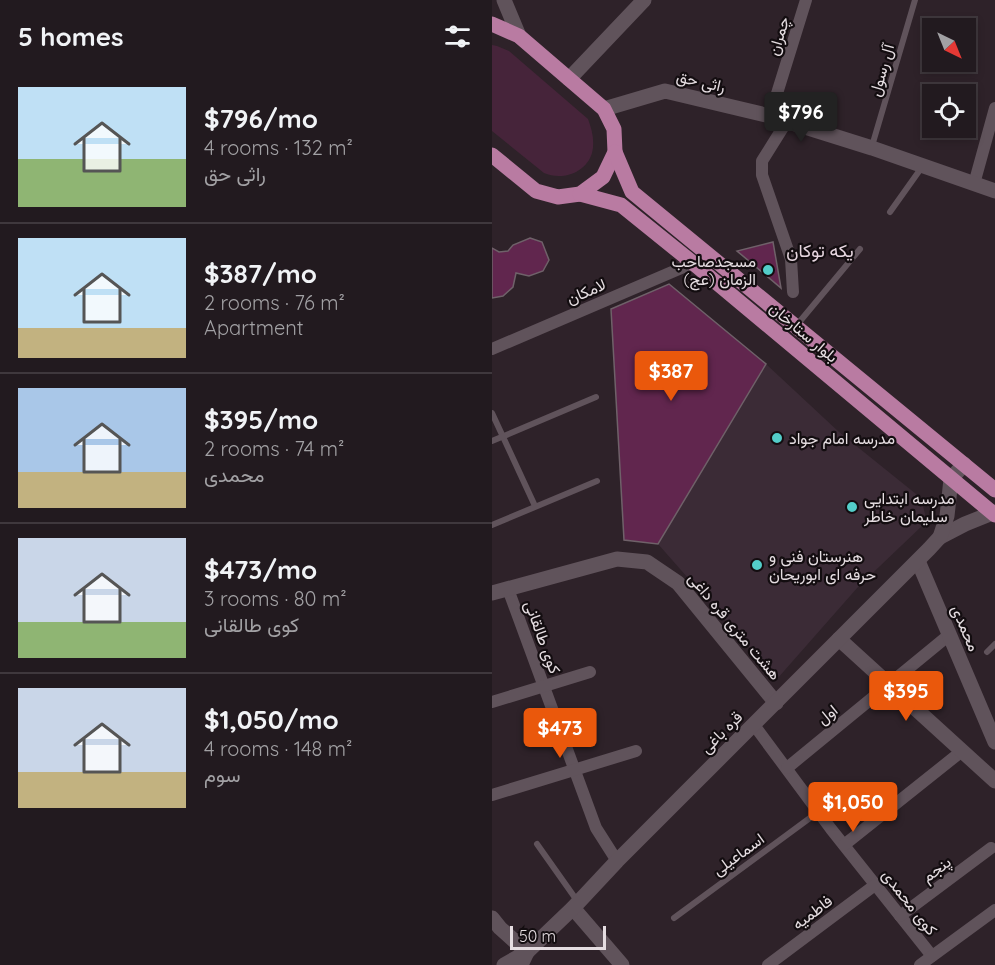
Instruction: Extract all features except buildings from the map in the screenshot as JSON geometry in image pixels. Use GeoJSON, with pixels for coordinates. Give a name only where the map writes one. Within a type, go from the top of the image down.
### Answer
{"type":"FeatureCollection","features":[{"type":"Feature","properties":{"kind":"main road"},"geometry":{"type":"LineString","coordinates":[[504,0],[519,36]]}},
{"type":"Feature","properties":{"kind":"main road"},"geometry":{"type":"LineString","coordinates":[[569,79],[644,0]]}},
{"type":"Feature","properties":{"kind":"main road"},"geometry":{"type":"LineString","coordinates":[[492,24],[519,36],[604,109]]}},
{"type":"Feature","properties":{"kind":"main road","name":"راثی حق"},"geometry":{"type":"LineString","coordinates":[[604,109],[665,91],[787,121],[995,191]]}},
{"type":"Feature","properties":{"kind":"main road","name":"بلوار ستارخان"},"geometry":{"type":"LineString","coordinates":[[604,109],[614,129],[615,152],[632,192],[995,490]]}},
{"type":"Feature","properties":{"kind":"main road"},"geometry":{"type":"LineString","coordinates":[[580,194],[603,177],[615,152]]}},
{"type":"Feature","properties":{"kind":"main road","name":"بلوار ستارخان"},"geometry":{"type":"LineString","coordinates":[[492,155],[536,191],[558,197],[580,194],[621,205],[994,514]]}},
{"type":"Feature","properties":{"kind":"main road"},"geometry":{"type":"LineString","coordinates":[[951,479],[964,464]]}},
{"type":"Feature","properties":{"kind":"main road","name":"قره باغی"},"geometry":{"type":"LineString","coordinates":[[504,965],[524,958],[617,861],[918,561],[939,537],[947,516],[951,479]]}},
{"type":"Feature","properties":{"kind":"main road","name":"قره باغی"},"geometry":{"type":"LineString","coordinates":[[939,537],[964,524],[994,514]]}},
{"type":"Feature","properties":{"kind":"main road","name":"هشت متری قره داغی"},"geometry":{"type":"LineString","coordinates":[[492,593],[617,559],[647,562],[678,583],[776,703]]}},
{"type":"Feature","properties":{"kind":"main road","name":"محمدی"},"geometry":{"type":"LineString","coordinates":[[918,561],[995,742]]}},
{"type":"Feature","properties":{"kind":"main road"},"geometry":{"type":"LineString","coordinates":[[839,639],[995,781]]}},
{"type":"Feature","properties":{"kind":"main road"},"geometry":{"type":"LineString","coordinates":[[575,905],[622,965]]}},
{"type":"Feature","properties":{"kind":"main road"},"geometry":{"type":"LineString","coordinates":[[492,918],[524,958]]}},
{"type":"Feature","properties":{"kind":"street","name":"چمران"},"geometry":{"type":"LineString","coordinates":[[770,116],[806,0]]}},
{"type":"Feature","properties":{"kind":"street"},"geometry":{"type":"LineString","coordinates":[[974,184],[995,108]]}},
{"type":"Feature","properties":{"kind":"street"},"geometry":{"type":"LineString","coordinates":[[787,121],[762,161],[762,175],[791,259],[794,292]]}},
{"type":"Feature","properties":{"kind":"street","name":"لامکان"},"geometry":{"type":"LineString","coordinates":[[492,348],[693,263]]}},
{"type":"Feature","properties":{"kind":"street","name":"کوی طالقانی"},"geometry":{"type":"LineString","coordinates":[[508,589],[596,828],[617,861]]}},
{"type":"Feature","properties":{"kind":"street","name":"اول"},"geometry":{"type":"LineString","coordinates":[[787,768],[949,635]]}},
{"type":"Feature","properties":{"kind":"street"},"geometry":{"type":"LineString","coordinates":[[492,702],[590,672]]}},
{"type":"Feature","properties":{"kind":"street","name":"کوی محمدی"},"geometry":{"type":"LineString","coordinates":[[754,724],[818,812],[932,956]]}},
{"type":"Feature","properties":{"kind":"street"},"geometry":{"type":"LineString","coordinates":[[492,795],[636,751]]}},
{"type":"Feature","properties":{"kind":"street"},"geometry":{"type":"LineString","coordinates":[[844,845],[962,752]]}},
{"type":"Feature","properties":{"kind":"street","name":"پنجم"},"geometry":{"type":"LineString","coordinates":[[900,916],[991,848]]}},
{"type":"Feature","properties":{"kind":"street","name":"فاطمیه"},"geometry":{"type":"LineString","coordinates":[[768,965],[875,885]]}},
{"type":"Feature","properties":{"kind":"street"},"geometry":{"type":"LineString","coordinates":[[920,965],[995,910]]}},
{"type":"Feature","properties":{"kind":"lane","name":"آل رسول"},"geometry":{"type":"LineString","coordinates":[[872,148],[915,0]]}},
{"type":"Feature","properties":{"kind":"lane"},"geometry":{"type":"LineString","coordinates":[[890,212],[923,167]]}},
{"type":"Feature","properties":{"kind":"lane"},"geometry":{"type":"LineString","coordinates":[[796,326],[861,249]]}},
{"type":"Feature","properties":{"kind":"lane"},"geometry":{"type":"LineString","coordinates":[[492,441],[596,397]]}},
{"type":"Feature","properties":{"kind":"lane"},"geometry":{"type":"LineString","coordinates":[[492,413],[535,506]]}},
{"type":"Feature","properties":{"kind":"lane"},"geometry":{"type":"LineString","coordinates":[[492,525],[597,481]]}},
{"type":"Feature","properties":{"kind":"lane"},"geometry":{"type":"LineString","coordinates":[[987,652],[995,644]]}},
{"type":"Feature","properties":{"kind":"lane","name":"اسماعیلی"},"geometry":{"type":"LineString","coordinates":[[674,918],[818,812]]}},
{"type":"Feature","properties":{"kind":"lane"},"geometry":{"type":"LineString","coordinates":[[537,844],[575,905]]}},
{"type":"Feature","properties":{"kind":"shaded area"},"geometry":{"type":"Polygon","coordinates":[[[492,45],[509,51],[588,119],[593,136],[593,149],[589,160],[579,170],[572,174],[558,176],[544,173],[492,131],[492,45]]]}},
{"type":"Feature","properties":{"kind":"shaded area"},"geometry":{"type":"Polygon","coordinates":[[[766,364],[839,432],[921,498],[925,514],[923,525],[858,587],[777,679],[658,544],[766,364]]]}},
{"type":"Feature","properties":{"kind":"place","name":"مسجدصاحب الزمان (عج)"},"geometry":{"type":"Point","coordinates":[768,270]}},
{"type":"Feature","properties":{"kind":"place","name":"مدرسه امام جواد"},"geometry":{"type":"Point","coordinates":[777,438]}},
{"type":"Feature","properties":{"kind":"place","name":"مدرسه ابتدایی سلیمان خاطر"},"geometry":{"type":"Point","coordinates":[852,507]}},
{"type":"Feature","properties":{"kind":"place","name":"هنرستان فنی و حرفه ای ابوریحان"},"geometry":{"type":"Point","coordinates":[757,565]}},
{"type":"Feature","properties":{"kind":"district","name":"یکه توکان"},"geometry":{"type":"Point","coordinates":[820,250]}}]}
